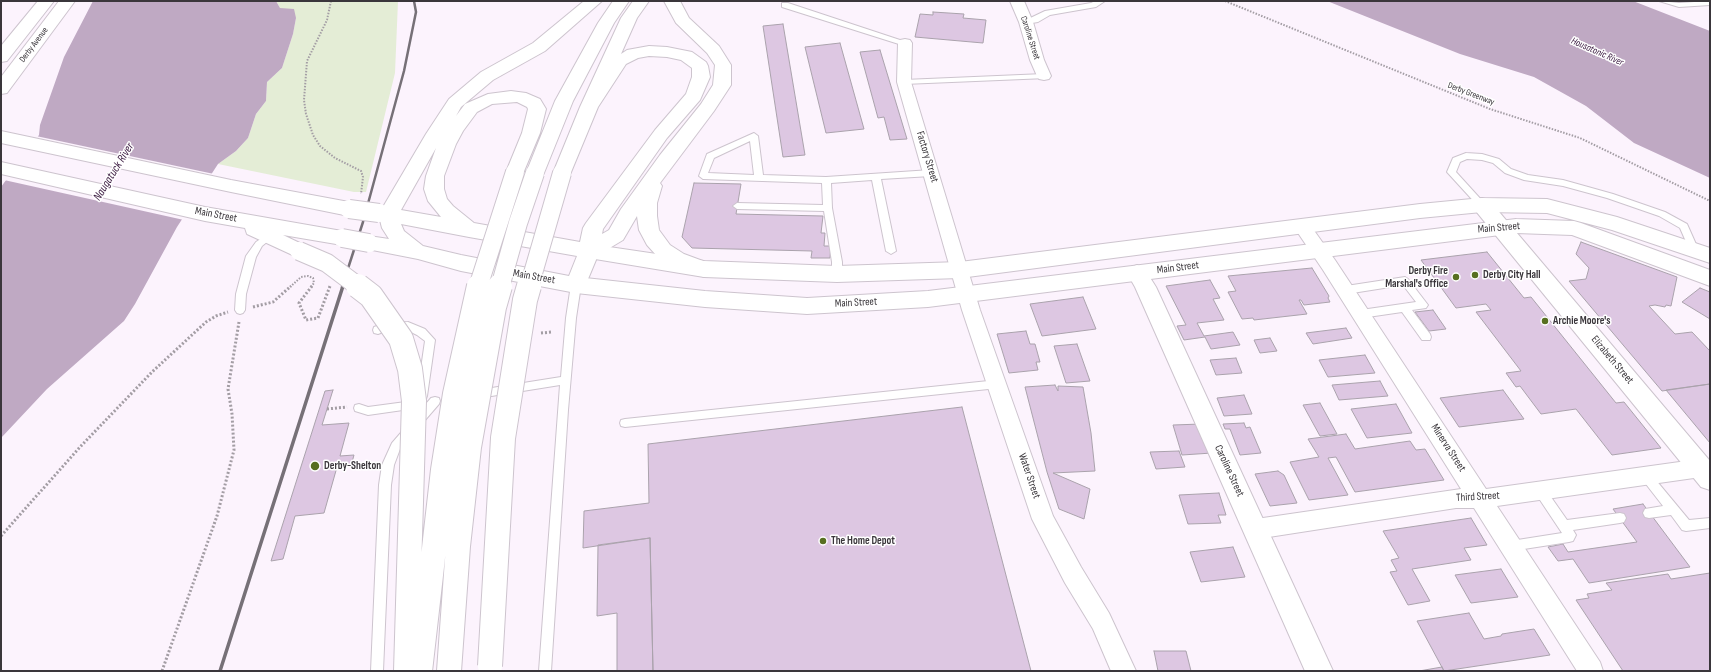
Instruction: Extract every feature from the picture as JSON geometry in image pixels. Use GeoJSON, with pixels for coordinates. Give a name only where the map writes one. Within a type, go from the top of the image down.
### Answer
{"type":"FeatureCollection","features":[{"type":"Feature","properties":{"kind":"main road"},"geometry":{"type":"LineString","coordinates":[[418,252],[397,236],[384,214],[455,103],[487,76],[539,47],[594,1]]}},
{"type":"Feature","properties":{"kind":"main road"},"geometry":{"type":"LineString","coordinates":[[420,671],[443,470],[455,394],[479,283],[502,209],[525,172],[606,23],[621,1]]}},
{"type":"Feature","properties":{"kind":"main road"},"geometry":{"type":"LineString","coordinates":[[490,669],[503,438],[525,300],[562,173],[589,107],[629,18],[641,1]]}},
{"type":"Feature","properties":{"kind":"main road"},"geometry":{"type":"LineString","coordinates":[[589,251],[616,235],[628,214],[722,85],[723,65],[714,50],[682,20],[672,1]]}},
{"type":"Feature","properties":{"kind":"main road"},"geometry":{"type":"LineString","coordinates":[[43,5],[64,5]]}},
{"type":"Feature","properties":{"kind":"main road","name":"Derby Avenue"},"geometry":{"type":"LineString","coordinates":[[1,57],[43,5]]}},
{"type":"Feature","properties":{"kind":"main road","name":"Derby Avenue"},"geometry":{"type":"LineString","coordinates":[[5,84],[64,5]]}},
{"type":"Feature","properties":{"kind":"main road"},"geometry":{"type":"LineString","coordinates":[[576,285],[589,251],[593,228],[661,134],[694,96],[701,77],[700,66],[686,56],[667,52],[649,51],[633,54],[620,61],[589,107]]}},
{"type":"Feature","properties":{"kind":"main road"},"geometry":{"type":"LineString","coordinates":[[450,671],[459,539],[469,447],[494,307],[518,223],[536,109],[534,103],[520,97],[511,96],[488,99],[471,108],[455,129],[447,144],[435,176],[434,189],[438,201],[446,211],[469,230]]}},
{"type":"Feature","properties":{"kind":"main road","name":"Main Street"},"geometry":{"type":"LineString","coordinates":[[4,138],[220,184],[349,209],[589,251],[704,269],[837,274],[960,270],[1482,204],[1547,206],[1617,224],[1702,254]]}},
{"type":"Feature","properties":{"kind":"main road","name":"Main Street"},"geometry":{"type":"LineString","coordinates":[[5,169],[205,214],[418,252],[461,263],[576,285],[705,299],[807,306],[928,299],[1516,226],[1574,228],[1710,278]]}},
{"type":"Feature","properties":{"kind":"main road"},"geometry":{"type":"LineString","coordinates":[[655,178],[649,193],[647,216],[649,230],[654,240],[663,250],[677,259],[704,269]]}},
{"type":"Feature","properties":{"kind":"main road","name":"Elizabeth Street"},"geometry":{"type":"LineString","coordinates":[[1482,204],[1706,473]]}},
{"type":"Feature","properties":{"kind":"main road"},"geometry":{"type":"LineString","coordinates":[[237,220],[268,237],[327,263],[370,296],[401,339],[410,369],[414,401],[406,671]]}},
{"type":"Feature","properties":{"kind":"main road","name":"Caroline Street"},"geometry":{"type":"LineString","coordinates":[[1137,273],[1149,294],[1319,671]]}},
{"type":"Feature","properties":{"kind":"street","name":"Caroline Street"},"geometry":{"type":"LineString","coordinates":[[1017,1],[1026,22],[1037,60],[1044,76]]}},
{"type":"Feature","properties":{"kind":"street","name":"Factory Street"},"geometry":{"type":"LineString","coordinates":[[905,43],[904,82],[960,270]]}},
{"type":"Feature","properties":{"kind":"street","name":"Minerva Street"},"geometry":{"type":"LineString","coordinates":[[1302,226],[1346,290],[1591,671]]}},
{"type":"Feature","properties":{"kind":"street","name":"Water Street"},"geometry":{"type":"LineString","coordinates":[[960,270],[1043,518],[1073,575],[1101,621],[1124,671]]}},
{"type":"Feature","properties":{"kind":"street","name":"Third Street"},"geometry":{"type":"LineString","coordinates":[[1256,529],[1456,498],[1481,499],[1646,476],[1706,473]]}},
{"type":"Feature","properties":{"kind":"lane"},"geometry":{"type":"LineString","coordinates":[[1026,22],[1035,20],[1048,13],[1093,5],[1101,1]]}},
{"type":"Feature","properties":{"kind":"lane"},"geometry":{"type":"LineString","coordinates":[[1662,1],[1679,5],[1710,3]]}},
{"type":"Feature","properties":{"kind":"lane"},"geometry":{"type":"LineString","coordinates":[[785,5],[905,43]]}},
{"type":"Feature","properties":{"kind":"lane"},"geometry":{"type":"LineString","coordinates":[[904,82],[1044,76]]}},
{"type":"Feature","properties":{"kind":"lane"},"geometry":{"type":"LineString","coordinates":[[759,178],[754,136],[710,156],[703,176],[759,178],[826,180],[876,178],[931,173]]}},
{"type":"Feature","properties":{"kind":"lane"},"geometry":{"type":"LineString","coordinates":[[1482,204],[1450,172],[1456,160],[1466,156],[1496,160],[1508,171],[1527,178],[1563,183],[1610,196],[1662,214],[1684,226],[1702,254]]}},
{"type":"Feature","properties":{"kind":"lane"},"geometry":{"type":"LineString","coordinates":[[876,178],[891,251]]}},
{"type":"Feature","properties":{"kind":"lane"},"geometry":{"type":"LineString","coordinates":[[826,180],[828,208],[837,262],[837,274]]}},
{"type":"Feature","properties":{"kind":"lane"},"geometry":{"type":"LineString","coordinates":[[737,206],[828,208]]}},
{"type":"Feature","properties":{"kind":"lane"},"geometry":{"type":"LineString","coordinates":[[240,310],[241,294],[251,256],[259,244],[268,237]]}},
{"type":"Feature","properties":{"kind":"lane"},"geometry":{"type":"LineString","coordinates":[[1346,290],[1405,280],[1423,305],[1361,314]]}},
{"type":"Feature","properties":{"kind":"lane"},"geometry":{"type":"LineString","coordinates":[[545,671],[565,380],[572,308],[576,285]]}},
{"type":"Feature","properties":{"kind":"lane"},"geometry":{"type":"LineString","coordinates":[[1405,308],[1426,337]]}},
{"type":"Feature","properties":{"kind":"lane"},"geometry":{"type":"LineString","coordinates":[[378,330],[384,327],[408,326],[421,332],[430,340],[421,404]]}},
{"type":"Feature","properties":{"kind":"lane"},"geometry":{"type":"LineString","coordinates":[[354,408],[368,411],[421,404],[565,380]]}},
{"type":"Feature","properties":{"kind":"lane"},"geometry":{"type":"LineString","coordinates":[[625,423],[998,384]]}},
{"type":"Feature","properties":{"kind":"lane"},"geometry":{"type":"LineString","coordinates":[[377,671],[385,485],[388,465],[396,446],[435,401]]}},
{"type":"Feature","properties":{"kind":"lane"},"geometry":{"type":"LineString","coordinates":[[1646,476],[1686,526],[1710,523]]}},
{"type":"Feature","properties":{"kind":"lane"},"geometry":{"type":"LineString","coordinates":[[1511,546],[1569,537],[1570,535],[1540,491]]}},
{"type":"Feature","properties":{"kind":"lane"},"geometry":{"type":"LineString","coordinates":[[1649,513],[1673,510]]}},
{"type":"Feature","properties":{"kind":"lane"},"geometry":{"type":"LineString","coordinates":[[1564,526],[1620,518]]}},
{"type":"Feature","properties":{"kind":"path","name":"Derby Greenway"},"geometry":{"type":"LineString","coordinates":[[1225,1],[1490,109],[1580,138],[1710,201]]}},
{"type":"Feature","properties":{"kind":"path"},"geometry":{"type":"LineString","coordinates":[[162,671],[216,516],[234,450],[232,414],[228,388],[235,353],[240,310]]}},
{"type":"Feature","properties":{"kind":"path"},"geometry":{"type":"LineString","coordinates":[[539,333],[552,332]]}},
{"type":"Feature","properties":{"kind":"path"},"geometry":{"type":"LineString","coordinates":[[327,409],[354,408]]}},
{"type":"Feature","properties":{"kind":"green space"},"geometry":{"type":"Polygon","coordinates":[[[276,1],[398,1],[395,73],[366,192],[354,192],[218,164],[236,151],[248,138],[256,114],[266,101],[267,82],[282,68],[293,34],[296,18],[280,8],[276,1]]]}},
{"type":"Feature","properties":{"kind":"water","name":"Naugatuck River"},"geometry":{"type":"Polygon","coordinates":[[[93,1],[276,1],[280,8],[294,9],[296,18],[293,34],[282,68],[267,82],[266,101],[256,114],[248,138],[236,151],[218,164],[177,227],[135,304],[124,321],[47,389],[1,438],[1,187],[39,135],[40,125],[64,57],[93,1]]]}},
{"type":"Feature","properties":{"kind":"water","name":"Housatonic River"},"geometry":{"type":"Polygon","coordinates":[[[1327,1],[1633,1],[1710,31],[1710,178],[1634,143],[1586,106],[1534,77],[1460,54],[1327,1]]]}},
{"type":"Feature","properties":{"kind":"pier"},"geometry":{"type":"Polygon","coordinates":[[[36,136],[214,174],[184,220],[4,180],[36,136]]]}},
{"type":"Feature","properties":{"kind":"building"},"geometry":{"type":"Polygon","coordinates":[[[933,12],[964,14],[963,18],[986,20],[983,43],[915,37],[920,14],[933,15],[933,12]]]}},
{"type":"Feature","properties":{"kind":"building"},"geometry":{"type":"Polygon","coordinates":[[[783,24],[805,155],[783,157],[763,26],[783,24]]]}},
{"type":"Feature","properties":{"kind":"building"},"geometry":{"type":"Polygon","coordinates":[[[840,43],[864,129],[826,133],[805,47],[840,43]]]}},
{"type":"Feature","properties":{"kind":"building"},"geometry":{"type":"Polygon","coordinates":[[[880,50],[907,139],[890,140],[884,117],[878,118],[860,52],[880,50]]]}},
{"type":"Feature","properties":{"kind":"building"},"geometry":{"type":"Polygon","coordinates":[[[694,183],[741,184],[736,214],[823,216],[821,233],[825,233],[824,246],[831,246],[830,258],[811,258],[812,251],[692,248],[682,237],[694,183]]]}},
{"type":"Feature","properties":{"kind":"building"},"geometry":{"type":"Polygon","coordinates":[[[1581,242],[1677,277],[1671,306],[1649,306],[1675,334],[1692,332],[1710,351],[1710,384],[1662,391],[1569,281],[1586,279],[1589,268],[1576,254],[1581,242]]]}},
{"type":"Feature","properties":{"kind":"building"},"geometry":{"type":"Polygon","coordinates":[[[1487,252],[1524,298],[1531,297],[1616,403],[1624,402],[1661,448],[1612,455],[1576,409],[1541,414],[1520,386],[1516,387],[1506,373],[1521,371],[1476,312],[1491,310],[1486,304],[1456,308],[1421,260],[1487,252]]]}},
{"type":"Feature","properties":{"kind":"building"},"geometry":{"type":"Polygon","coordinates":[[[1312,268],[1329,296],[1328,298],[1330,302],[1304,305],[1301,300],[1299,300],[1307,314],[1254,320],[1253,318],[1242,319],[1228,292],[1236,291],[1228,276],[1312,268]]]}},
{"type":"Feature","properties":{"kind":"building"},"geometry":{"type":"Polygon","coordinates":[[[1210,280],[1220,298],[1213,299],[1224,320],[1197,323],[1204,336],[1233,332],[1240,345],[1211,349],[1205,337],[1184,340],[1177,326],[1186,325],[1166,286],[1210,280]]]}},
{"type":"Feature","properties":{"kind":"building"},"geometry":{"type":"Polygon","coordinates":[[[1700,288],[1710,292],[1710,319],[1682,302],[1700,288]]]}},
{"type":"Feature","properties":{"kind":"building"},"geometry":{"type":"Polygon","coordinates":[[[1083,297],[1096,329],[1042,336],[1030,304],[1083,297]]]}},
{"type":"Feature","properties":{"kind":"building"},"geometry":{"type":"Polygon","coordinates":[[[1433,310],[1446,329],[1429,331],[1415,312],[1433,310]]]}},
{"type":"Feature","properties":{"kind":"building"},"geometry":{"type":"Polygon","coordinates":[[[1346,328],[1352,338],[1313,344],[1306,333],[1346,328]]]}},
{"type":"Feature","properties":{"kind":"building"},"geometry":{"type":"Polygon","coordinates":[[[1026,331],[1030,344],[1035,344],[1040,362],[1036,362],[1038,370],[1009,373],[997,334],[1026,331]]]}},
{"type":"Feature","properties":{"kind":"building"},"geometry":{"type":"Polygon","coordinates":[[[1270,338],[1277,351],[1260,353],[1254,340],[1270,338]]]}},
{"type":"Feature","properties":{"kind":"building"},"geometry":{"type":"Polygon","coordinates":[[[1077,344],[1090,381],[1066,383],[1054,346],[1077,344]]]}},
{"type":"Feature","properties":{"kind":"building"},"geometry":{"type":"Polygon","coordinates":[[[1365,355],[1375,373],[1328,377],[1319,360],[1365,355]]]}},
{"type":"Feature","properties":{"kind":"building"},"geometry":{"type":"Polygon","coordinates":[[[1236,358],[1242,373],[1216,375],[1210,360],[1236,358]]]}},
{"type":"Feature","properties":{"kind":"building"},"geometry":{"type":"Polygon","coordinates":[[[1380,381],[1388,396],[1339,400],[1332,385],[1380,381]]]}},
{"type":"Feature","properties":{"kind":"building"},"geometry":{"type":"Polygon","coordinates":[[[1710,384],[1710,443],[1666,390],[1710,384]]]}},
{"type":"Feature","properties":{"kind":"building"},"geometry":{"type":"Polygon","coordinates":[[[1055,385],[1058,391],[1058,386],[1083,387],[1091,433],[1095,471],[1053,473],[1090,489],[1084,519],[1059,509],[1047,472],[1025,387],[1055,385]]]}},
{"type":"Feature","properties":{"kind":"building","name":"Derby-Shelton"},"geometry":{"type":"Polygon","coordinates":[[[333,390],[322,425],[349,423],[340,456],[354,455],[351,466],[337,467],[324,513],[295,516],[283,559],[271,561],[325,391],[333,390]]]}},
{"type":"Feature","properties":{"kind":"building"},"geometry":{"type":"Polygon","coordinates":[[[1503,390],[1524,419],[1459,427],[1440,398],[1503,390]]]}},
{"type":"Feature","properties":{"kind":"building"},"geometry":{"type":"Polygon","coordinates":[[[1244,395],[1252,414],[1224,416],[1217,398],[1244,395]]]}},
{"type":"Feature","properties":{"kind":"building"},"geometry":{"type":"Polygon","coordinates":[[[1320,403],[1337,434],[1320,436],[1303,405],[1320,403]]]}},
{"type":"Feature","properties":{"kind":"building"},"geometry":{"type":"Polygon","coordinates":[[[1396,404],[1412,433],[1367,438],[1351,409],[1396,404]]]}},
{"type":"Feature","properties":{"kind":"building","name":"The Home Depot"},"geometry":{"type":"Polygon","coordinates":[[[962,407],[1031,671],[653,671],[650,538],[583,548],[584,511],[649,503],[648,444],[962,407]]]}},
{"type":"Feature","properties":{"kind":"building"},"geometry":{"type":"Polygon","coordinates":[[[1244,423],[1246,428],[1250,427],[1261,453],[1240,455],[1230,429],[1225,429],[1223,424],[1244,423]]]}},
{"type":"Feature","properties":{"kind":"building"},"geometry":{"type":"Polygon","coordinates":[[[1201,424],[1212,453],[1182,455],[1173,425],[1201,424]]]}},
{"type":"Feature","properties":{"kind":"building"},"geometry":{"type":"Polygon","coordinates":[[[1346,434],[1355,449],[1410,441],[1416,450],[1425,449],[1444,480],[1355,492],[1336,457],[1328,458],[1348,495],[1309,500],[1290,462],[1319,457],[1308,439],[1346,434]]]}},
{"type":"Feature","properties":{"kind":"building"},"geometry":{"type":"Polygon","coordinates":[[[1179,451],[1185,467],[1156,469],[1150,452],[1179,451]]]}},
{"type":"Feature","properties":{"kind":"building"},"geometry":{"type":"Polygon","coordinates":[[[1278,471],[1284,475],[1297,503],[1270,506],[1255,474],[1278,471]]]}},
{"type":"Feature","properties":{"kind":"building"},"geometry":{"type":"Polygon","coordinates":[[[1219,493],[1226,515],[1218,515],[1221,523],[1188,524],[1179,495],[1219,493]]]}},
{"type":"Feature","properties":{"kind":"building"},"geometry":{"type":"Polygon","coordinates":[[[1643,504],[1690,567],[1589,583],[1573,559],[1558,561],[1548,547],[1563,544],[1568,552],[1637,542],[1613,509],[1643,504]]]}},
{"type":"Feature","properties":{"kind":"building"},"geometry":{"type":"Polygon","coordinates":[[[1471,518],[1487,545],[1464,548],[1471,560],[1412,569],[1430,601],[1408,605],[1390,572],[1397,571],[1391,560],[1399,558],[1383,531],[1471,518]]]}},
{"type":"Feature","properties":{"kind":"building"},"geometry":{"type":"Polygon","coordinates":[[[650,538],[653,671],[617,671],[617,613],[597,616],[598,545],[650,538]]]}},
{"type":"Feature","properties":{"kind":"building"},"geometry":{"type":"Polygon","coordinates":[[[1233,547],[1245,577],[1201,582],[1190,552],[1233,547]]]}},
{"type":"Feature","properties":{"kind":"building"},"geometry":{"type":"Polygon","coordinates":[[[1501,569],[1518,597],[1471,603],[1455,575],[1501,569]]]}},
{"type":"Feature","properties":{"kind":"building"},"geometry":{"type":"Polygon","coordinates":[[[1710,573],[1710,671],[1623,671],[1576,600],[1589,598],[1587,594],[1612,590],[1606,583],[1668,574],[1671,579],[1710,573]]]}},
{"type":"Feature","properties":{"kind":"building"},"geometry":{"type":"Polygon","coordinates":[[[1469,613],[1484,639],[1501,636],[1502,634],[1534,629],[1550,655],[1444,671],[1417,621],[1469,613]]]}},
{"type":"Feature","properties":{"kind":"building"},"geometry":{"type":"Polygon","coordinates":[[[1154,651],[1186,651],[1191,671],[1158,671],[1154,651]]]}},
{"type":"Feature","properties":{"kind":"building"},"geometry":{"type":"Polygon","coordinates":[[[1442,667],[1444,671],[1419,671],[1442,667]]]}},
{"type":"Feature","properties":{"kind":"railway"},"geometry":{"type":"LineString","coordinates":[[342,287],[363,222],[404,71],[416,12],[414,1]]}},
{"type":"Feature","properties":{"kind":"railway"},"geometry":{"type":"LineString","coordinates":[[220,671],[343,286]]}},
{"type":"Feature","properties":{"kind":"place","name":"Derby City Hall"},"geometry":{"type":"Point","coordinates":[1475,275]}},
{"type":"Feature","properties":{"kind":"place","name":"Derby Fire Marshal's Office"},"geometry":{"type":"Point","coordinates":[1456,277]}},
{"type":"Feature","properties":{"kind":"place","name":"Archie Moore's"},"geometry":{"type":"Point","coordinates":[1545,321]}},
{"type":"Feature","properties":{"kind":"place","name":"Derby-Shelton"},"geometry":{"type":"Point","coordinates":[315,466]}},
{"type":"Feature","properties":{"kind":"place","name":"The Home Depot"},"geometry":{"type":"Point","coordinates":[823,541]}}]}
